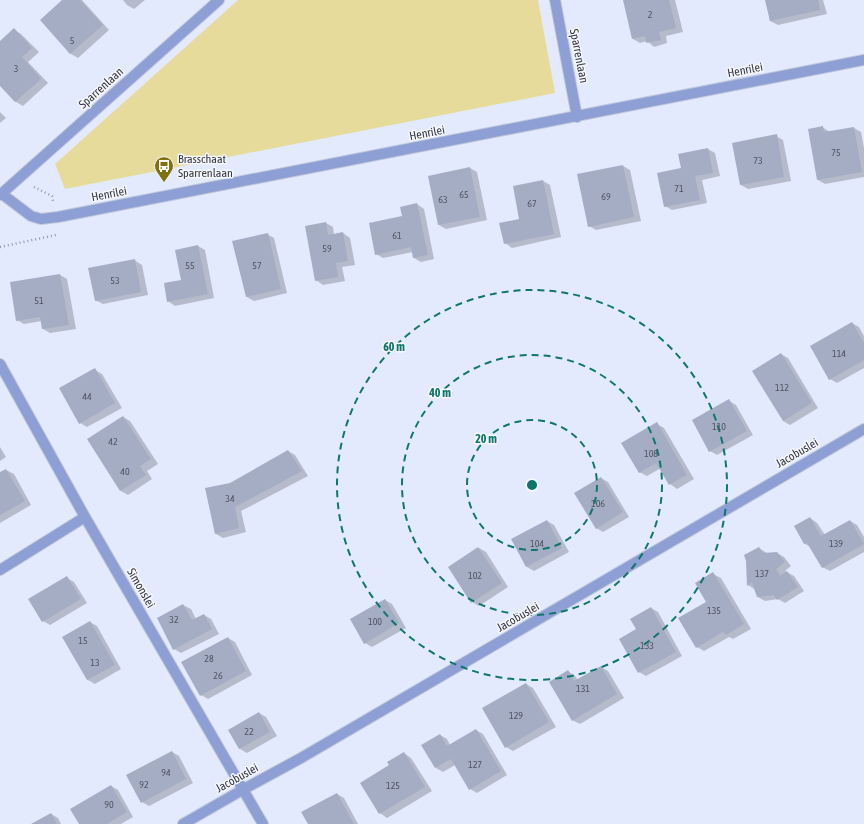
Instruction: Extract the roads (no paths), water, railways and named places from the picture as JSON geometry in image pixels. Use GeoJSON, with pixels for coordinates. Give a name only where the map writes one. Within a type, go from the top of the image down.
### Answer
{"type":"FeatureCollection","features":[{"type":"Feature","properties":{"kind":"street","name":"Sparrenlaan"},"geometry":{"type":"LineString","coordinates":[[1,194],[219,0]]}},
{"type":"Feature","properties":{"kind":"street","name":"Sparrenlaan"},"geometry":{"type":"LineString","coordinates":[[555,0],[578,117]]}},
{"type":"Feature","properties":{"kind":"street","name":"Henrilei"},"geometry":{"type":"LineString","coordinates":[[1,194],[31,216],[41,219],[58,217],[578,117],[864,60]]}},
{"type":"Feature","properties":{"kind":"street","name":"Simonslei"},"geometry":{"type":"LineString","coordinates":[[0,364],[85,517],[263,824]]}},
{"type":"Feature","properties":{"kind":"street","name":"Jacobuslei"},"geometry":{"type":"LineString","coordinates":[[183,824],[301,758],[864,429]]}},
{"type":"Feature","properties":{"kind":"street"},"geometry":{"type":"LineString","coordinates":[[0,570],[85,517]]}},
{"type":"Feature","properties":{"kind":"place","name":"Brasschaat Sparrenlaan"},"geometry":{"type":"Point","coordinates":[164,183]}}]}
